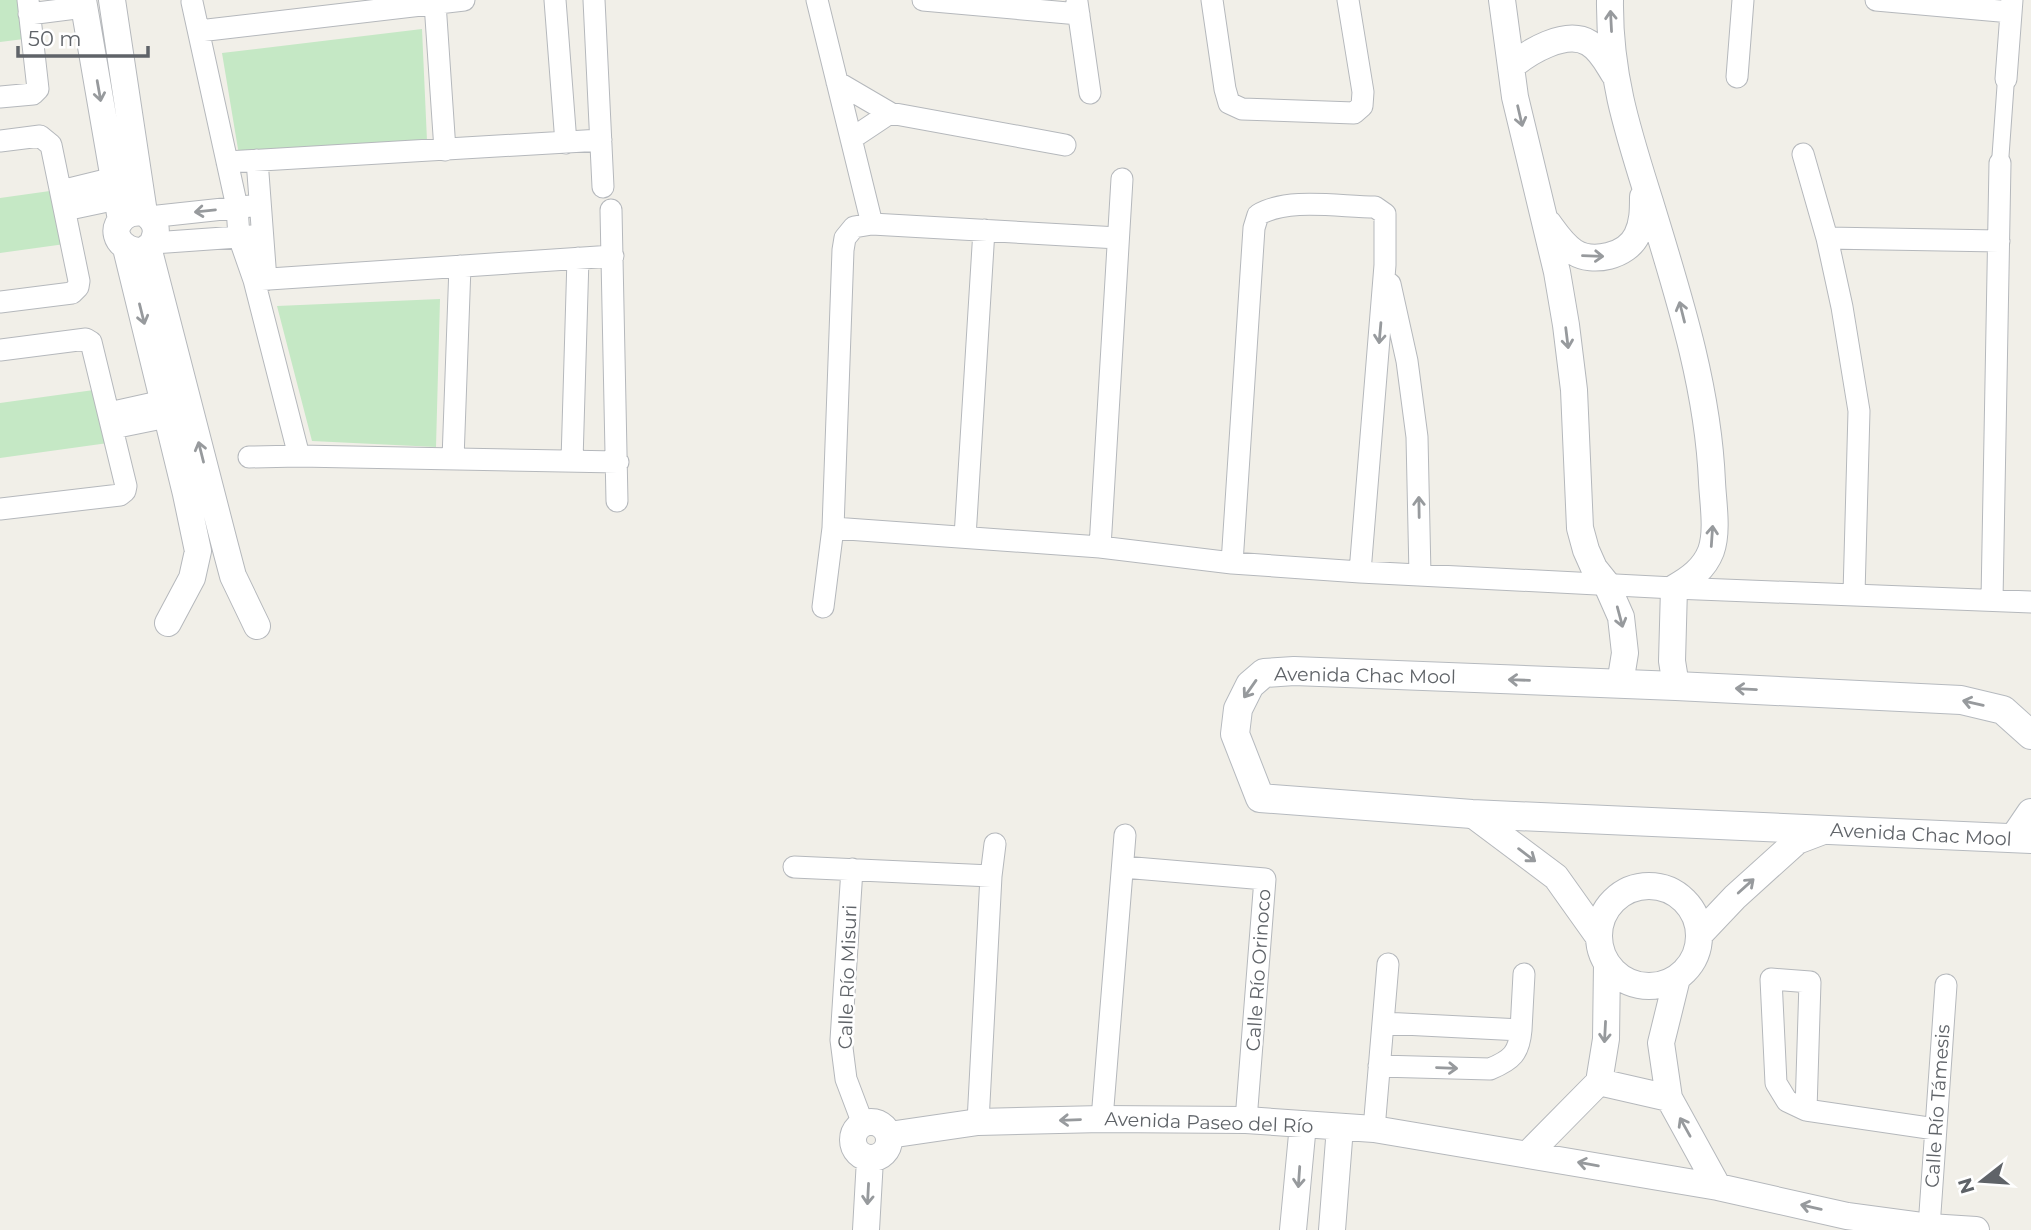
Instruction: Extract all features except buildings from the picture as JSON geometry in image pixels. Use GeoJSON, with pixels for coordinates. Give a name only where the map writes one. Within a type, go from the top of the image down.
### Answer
{"type":"FeatureCollection","features":[{"type":"Feature","properties":{"kind":"main road","name":"Avenida Chac Mool"},"geometry":{"type":"LineString","coordinates":[[2022,839],[1472,814],[1261,798],[1235,734],[1238,709],[1250,685],[1264,673],[1294,671],[1676,686],[1961,701],[2003,710],[2031,735]]}},
{"type":"Feature","properties":{"kind":"main road"},"geometry":{"type":"LineString","coordinates":[[2022,839],[2031,813]]}},
{"type":"Feature","properties":{"kind":"street"},"geometry":{"type":"LineString","coordinates":[[112,0],[129,205],[118,226],[118,238],[142,246],[262,235]]}},
{"type":"Feature","properties":{"kind":"street"},"geometry":{"type":"LineString","coordinates":[[199,31],[464,0]]}},
{"type":"Feature","properties":{"kind":"street"},"geometry":{"type":"LineString","coordinates":[[555,0],[566,143]]}},
{"type":"Feature","properties":{"kind":"street"},"geometry":{"type":"LineString","coordinates":[[594,0],[603,187]]}},
{"type":"Feature","properties":{"kind":"street"},"geometry":{"type":"LineString","coordinates":[[817,0],[872,224]]}},
{"type":"Feature","properties":{"kind":"street"},"geometry":{"type":"LineString","coordinates":[[923,0],[1078,7],[1090,93]]}},
{"type":"Feature","properties":{"kind":"street"},"geometry":{"type":"LineString","coordinates":[[1212,0],[1229,103],[1242,109],[1354,113],[1362,106],[1363,92],[1348,0]]}},
{"type":"Feature","properties":{"kind":"street"},"geometry":{"type":"LineString","coordinates":[[1502,0],[1516,97],[1557,272],[1571,364],[1580,528],[1594,568],[1606,583],[1618,608],[1625,653],[1620,684]]}},
{"type":"Feature","properties":{"kind":"street"},"geometry":{"type":"LineString","coordinates":[[1610,0],[1615,75],[1620,104],[1681,304],[1710,440],[1712,549],[1691,578],[1674,588]]}},
{"type":"Feature","properties":{"kind":"street"},"geometry":{"type":"LineString","coordinates":[[1737,77],[1744,0]]}},
{"type":"Feature","properties":{"kind":"street"},"geometry":{"type":"LineString","coordinates":[[1876,0],[2012,6],[2000,163],[1992,600]]}},
{"type":"Feature","properties":{"kind":"street"},"geometry":{"type":"LineString","coordinates":[[192,2],[237,207],[239,237],[260,280],[299,456]]}},
{"type":"Feature","properties":{"kind":"street"},"geometry":{"type":"LineString","coordinates":[[435,3],[445,150]]}},
{"type":"Feature","properties":{"kind":"street"},"geometry":{"type":"LineString","coordinates":[[0,97],[33,94],[38,89],[28,7],[84,4],[129,205],[156,226],[142,246],[165,409],[257,626]]}},
{"type":"Feature","properties":{"kind":"street"},"geometry":{"type":"LineString","coordinates":[[1511,67],[1524,56],[1553,42],[1587,41],[1601,54],[1615,75]]}},
{"type":"Feature","properties":{"kind":"street"},"geometry":{"type":"LineString","coordinates":[[837,82],[890,113],[1065,145]]}},
{"type":"Feature","properties":{"kind":"street"},"geometry":{"type":"LineString","coordinates":[[851,139],[890,113]]}},
{"type":"Feature","properties":{"kind":"street"},"geometry":{"type":"LineString","coordinates":[[0,141],[40,136],[47,139],[51,145],[79,281],[78,288],[72,293],[0,302]]}},
{"type":"Feature","properties":{"kind":"street"},"geometry":{"type":"LineString","coordinates":[[227,162],[601,140]]}},
{"type":"Feature","properties":{"kind":"street"},"geometry":{"type":"LineString","coordinates":[[1803,153],[1827,238],[1845,320],[1859,411],[1854,594]]}},
{"type":"Feature","properties":{"kind":"street"},"geometry":{"type":"LineString","coordinates":[[257,160],[262,235],[260,280]]}},
{"type":"Feature","properties":{"kind":"street"},"geometry":{"type":"LineString","coordinates":[[1100,547],[1122,179]]}},
{"type":"Feature","properties":{"kind":"street"},"geometry":{"type":"LineString","coordinates":[[1543,216],[1566,246],[1577,254],[1592,259],[1623,251],[1636,237],[1643,219],[1643,181]]}},
{"type":"Feature","properties":{"kind":"street"},"geometry":{"type":"LineString","coordinates":[[63,201],[129,205],[260,205]]}},
{"type":"Feature","properties":{"kind":"street"},"geometry":{"type":"LineString","coordinates":[[1232,563],[1254,228],[1258,215],[1269,208],[1285,205],[1375,208],[1385,214],[1385,265],[1360,572]]}},
{"type":"Feature","properties":{"kind":"street"},"geometry":{"type":"LineString","coordinates":[[611,210],[617,501]]}},
{"type":"Feature","properties":{"kind":"street"},"geometry":{"type":"LineString","coordinates":[[823,607],[833,528],[843,250],[845,238],[853,227],[872,224],[1118,238]]}},
{"type":"Feature","properties":{"kind":"street"},"geometry":{"type":"LineString","coordinates":[[965,537],[984,230]]}},
{"type":"Feature","properties":{"kind":"street"},"geometry":{"type":"LineString","coordinates":[[1827,238],[1999,241]]}},
{"type":"Feature","properties":{"kind":"street"},"geometry":{"type":"LineString","coordinates":[[142,246],[199,492],[198,551],[192,578],[168,623]]}},
{"type":"Feature","properties":{"kind":"street"},"geometry":{"type":"LineString","coordinates":[[260,280],[613,256]]}},
{"type":"Feature","properties":{"kind":"street"},"geometry":{"type":"LineString","coordinates":[[572,461],[578,258]]}},
{"type":"Feature","properties":{"kind":"street"},"geometry":{"type":"LineString","coordinates":[[1385,265],[1407,360],[1417,437],[1420,575]]}},
{"type":"Feature","properties":{"kind":"street"},"geometry":{"type":"LineString","coordinates":[[453,458],[460,266]]}},
{"type":"Feature","properties":{"kind":"street"},"geometry":{"type":"LineString","coordinates":[[0,350],[86,339],[92,342],[126,486],[120,495],[0,509]]}},
{"type":"Feature","properties":{"kind":"street"},"geometry":{"type":"LineString","coordinates":[[111,421],[165,409]]}},
{"type":"Feature","properties":{"kind":"street"},"geometry":{"type":"LineString","coordinates":[[248,457],[618,462]]}},
{"type":"Feature","properties":{"kind":"street"},"geometry":{"type":"LineString","coordinates":[[833,528],[1100,547],[1232,563],[1360,572],[2031,602]]}},
{"type":"Feature","properties":{"kind":"street"},"geometry":{"type":"LineString","coordinates":[[192,578],[218,568],[233,573]]}},
{"type":"Feature","properties":{"kind":"street"},"geometry":{"type":"LineString","coordinates":[[1674,588],[1672,661],[1676,686]]}},
{"type":"Feature","properties":{"kind":"street"},"geometry":{"type":"LineString","coordinates":[[1472,814],[1556,877],[1598,936]]}},
{"type":"Feature","properties":{"kind":"street"},"geometry":{"type":"LineString","coordinates":[[1699,935],[1735,897],[1797,841],[1826,830]]}},
{"type":"Feature","properties":{"kind":"street"},"geometry":{"type":"LineString","coordinates":[[1102,1119],[1125,835]]}},
{"type":"Feature","properties":{"kind":"street"},"geometry":{"type":"LineString","coordinates":[[978,1122],[995,844]]}},
{"type":"Feature","properties":{"kind":"street"},"geometry":{"type":"LineString","coordinates":[[794,867],[991,876]]}},
{"type":"Feature","properties":{"kind":"street","name":"Calle Río Orinoco"},"geometry":{"type":"LineString","coordinates":[[1123,867],[1265,879],[1247,1120]]}},
{"type":"Feature","properties":{"kind":"street","name":"Calle Río Misuri"},"geometry":{"type":"LineString","coordinates":[[852,869],[841,1040],[846,1079],[863,1124]]}},
{"type":"Feature","properties":{"kind":"street"},"geometry":{"type":"LineString","coordinates":[[1647,885],[1670,891],[1689,905],[1696,919],[1699,935],[1693,959],[1677,978],[1662,985],[1646,986],[1624,979],[1607,964],[1600,951],[1598,936],[1600,921],[1607,907],[1618,895],[1647,885]]}},
{"type":"Feature","properties":{"kind":"street"},"geometry":{"type":"LineString","coordinates":[[1374,1129],[1388,964]]}},
{"type":"Feature","properties":{"kind":"street"},"geometry":{"type":"LineString","coordinates":[[1528,1154],[1599,1082],[1606,1039],[1607,964]]}},
{"type":"Feature","properties":{"kind":"street"},"geometry":{"type":"LineString","coordinates":[[1379,1066],[1490,1069],[1506,1063],[1520,1047],[1524,974]]}},
{"type":"Feature","properties":{"kind":"street"},"geometry":{"type":"LineString","coordinates":[[1677,978],[1661,1043],[1669,1098],[1718,1187]]}},
{"type":"Feature","properties":{"kind":"street"},"geometry":{"type":"LineString","coordinates":[[1806,1110],[1810,982],[1770,979],[1776,1083],[1787,1101],[1806,1110],[1935,1129]]}},
{"type":"Feature","properties":{"kind":"street","name":"Calle Río Támesis"},"geometry":{"type":"LineString","coordinates":[[1929,1227],[1946,985]]}},
{"type":"Feature","properties":{"kind":"street"},"geometry":{"type":"LineString","coordinates":[[1382,1023],[1521,1030]]}},
{"type":"Feature","properties":{"kind":"street"},"geometry":{"type":"LineString","coordinates":[[1599,1082],[1669,1098]]}},
{"type":"Feature","properties":{"kind":"street","name":"Avenida Paseo del Río"},"geometry":{"type":"LineString","coordinates":[[888,1135],[978,1122],[1102,1119],[1247,1120],[1374,1129],[1718,1187],[1846,1223],[1976,1230]]}},
{"type":"Feature","properties":{"kind":"street"},"geometry":{"type":"LineString","coordinates":[[863,1124],[878,1124],[888,1135],[885,1152],[876,1158],[859,1154],[853,1144],[854,1132],[863,1124]]}},
{"type":"Feature","properties":{"kind":"street"},"geometry":{"type":"LineString","coordinates":[[1293,1230],[1303,1124]]}},
{"type":"Feature","properties":{"kind":"street"},"geometry":{"type":"LineString","coordinates":[[1332,1230],[1340,1127]]}},
{"type":"Feature","properties":{"kind":"street"},"geometry":{"type":"LineString","coordinates":[[866,1230],[870,1158]]}},
{"type":"Feature","properties":{"kind":"green space"},"geometry":{"type":"Polygon","coordinates":[[[0,0],[18,0],[24,39],[0,42],[0,0]]]}},
{"type":"Feature","properties":{"kind":"green space"},"geometry":{"type":"Polygon","coordinates":[[[422,29],[427,141],[239,155],[222,53],[422,29]]]}},
{"type":"Feature","properties":{"kind":"green space"},"geometry":{"type":"Polygon","coordinates":[[[57,190],[65,244],[0,253],[0,198],[57,190]]]}},
{"type":"Feature","properties":{"kind":"green space"},"geometry":{"type":"Polygon","coordinates":[[[440,299],[436,447],[312,441],[277,306],[440,299]]]}},
{"type":"Feature","properties":{"kind":"green space"},"geometry":{"type":"Polygon","coordinates":[[[101,389],[108,443],[0,458],[0,403],[101,389]]]}}]}
